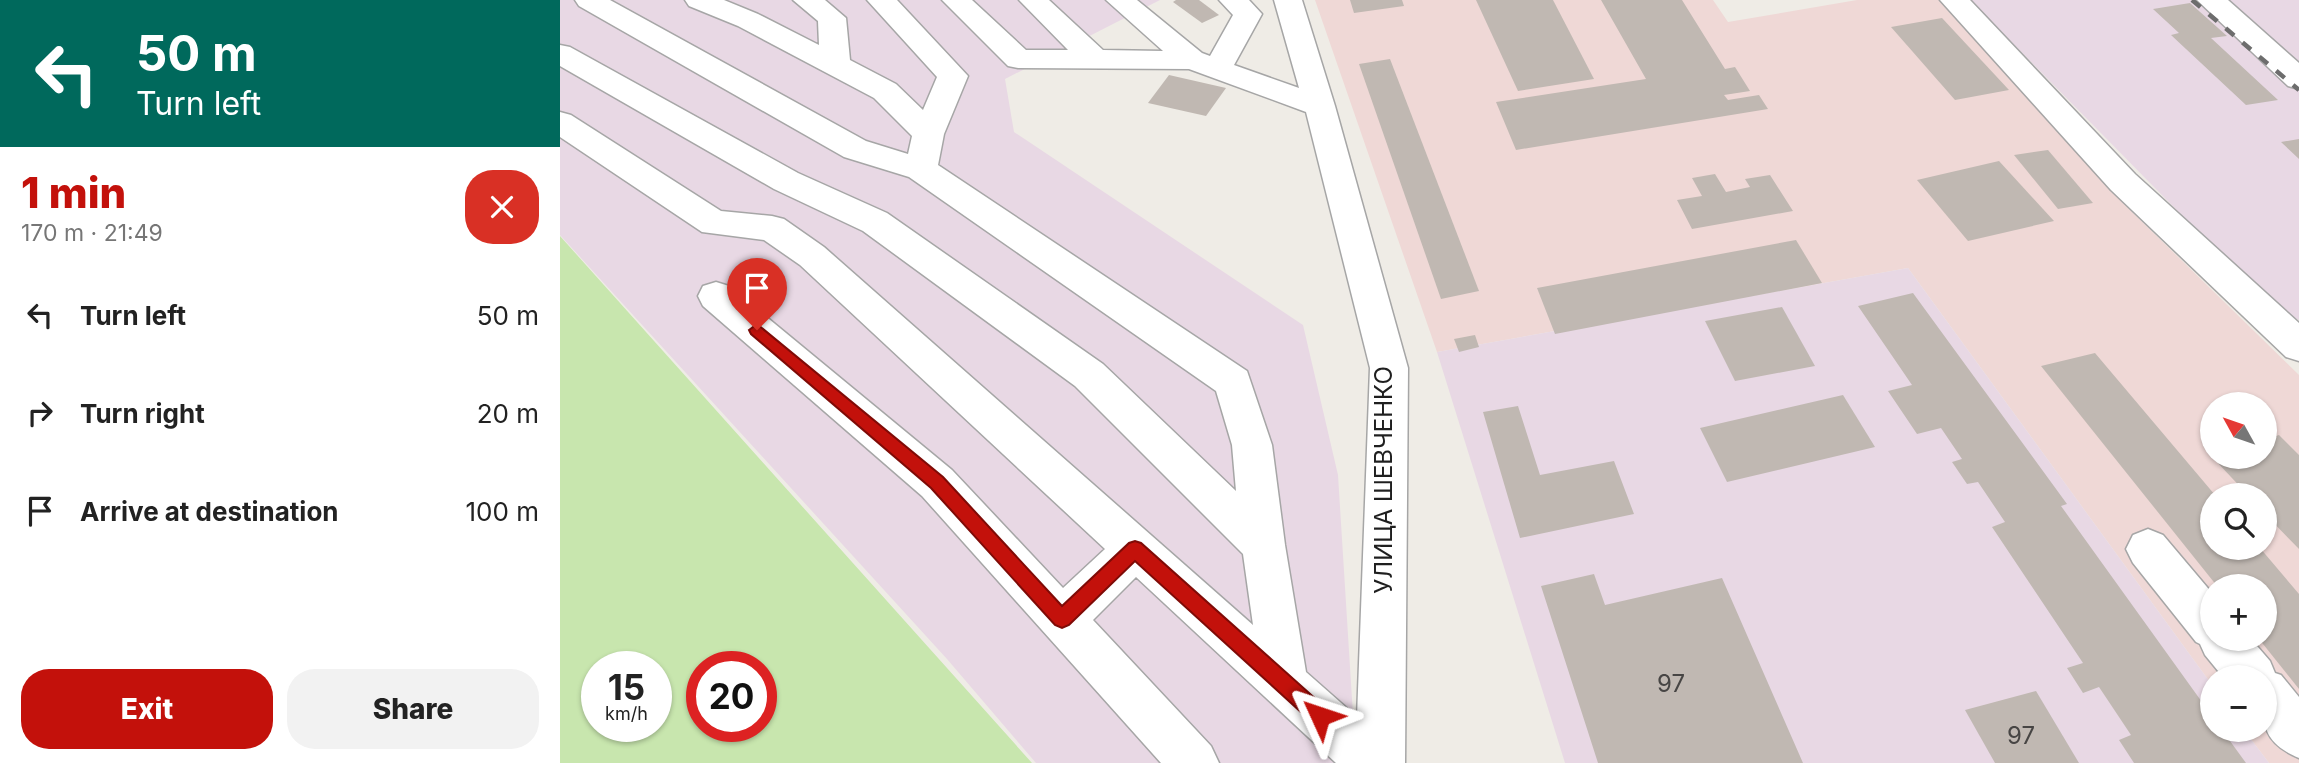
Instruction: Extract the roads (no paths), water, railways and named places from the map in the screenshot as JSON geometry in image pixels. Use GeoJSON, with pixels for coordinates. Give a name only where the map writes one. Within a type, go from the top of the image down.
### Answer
{"type":"FeatureCollection","features":[{"type":"Feature","properties":{"kind":"street"},"geometry":{"type":"LineString","coordinates":[[589,0],[855,149],[921,169],[1233,383],[1252,445],[1285,684]]}},
{"type":"Feature","properties":{"kind":"street"},"geometry":{"type":"LineString","coordinates":[[699,0],[748,20],[885,91],[928,134]]}},
{"type":"Feature","properties":{"kind":"street"},"geometry":{"type":"LineString","coordinates":[[807,0],[832,18],[835,65]]}},
{"type":"Feature","properties":{"kind":"street"},"geometry":{"type":"LineString","coordinates":[[881,0],[953,76],[928,134],[921,169]]}},
{"type":"Feature","properties":{"kind":"street"},"geometry":{"type":"LineString","coordinates":[[956,0],[1018,59],[1204,65],[1320,106]]}},
{"type":"Feature","properties":{"kind":"street"},"geometry":{"type":"LineString","coordinates":[[1033,0],[1096,60]]}},
{"type":"Feature","properties":{"kind":"street"},"geometry":{"type":"LineString","coordinates":[[1119,0],[1204,65]]}},
{"type":"Feature","properties":{"kind":"street"},"geometry":{"type":"LineString","coordinates":[[1204,65],[1248,14],[1233,0]]}},
{"type":"Feature","properties":{"kind":"street","name":"УЛИЦА ШЕВЧЕНКО"},"geometry":{"type":"LineString","coordinates":[[1288,0],[1320,106],[1389,368],[1380,763]]}},
{"type":"Feature","properties":{"kind":"street"},"geometry":{"type":"LineString","coordinates":[[1954,0],[2123,182],[2299,346]]}},
{"type":"Feature","properties":{"kind":"street"},"geometry":{"type":"LineString","coordinates":[[2211,0],[2299,79]]}},
{"type":"Feature","properties":{"kind":"street"},"geometry":{"type":"LineString","coordinates":[[560,54],[786,181],[875,222],[1089,375],[1264,545]]}},
{"type":"Feature","properties":{"kind":"street"},"geometry":{"type":"LineString","coordinates":[[560,122],[714,223],[772,228],[812,256],[1372,763]]}},
{"type":"Feature","properties":{"kind":"street"},"geometry":{"type":"LineString","coordinates":[[716,296],[937,483],[1194,763]]}},
{"type":"Feature","properties":{"kind":"street"},"geometry":{"type":"LineString","coordinates":[[1062,619],[1135,549]]}},
{"type":"Feature","properties":{"kind":"street"},"geometry":{"type":"LineString","coordinates":[[2148,549],[2200,612]]}},
{"type":"Feature","properties":{"kind":"street"},"geometry":{"type":"LineString","coordinates":[[2231,651],[2243,665]]}},
{"type":"Feature","properties":{"kind":"street"},"geometry":{"type":"LineString","coordinates":[[2277,708],[2299,734]]}},
{"type":"Feature","properties":{"kind":"railway"},"geometry":{"type":"LineString","coordinates":[[2192,0],[2299,90]]}}]}
